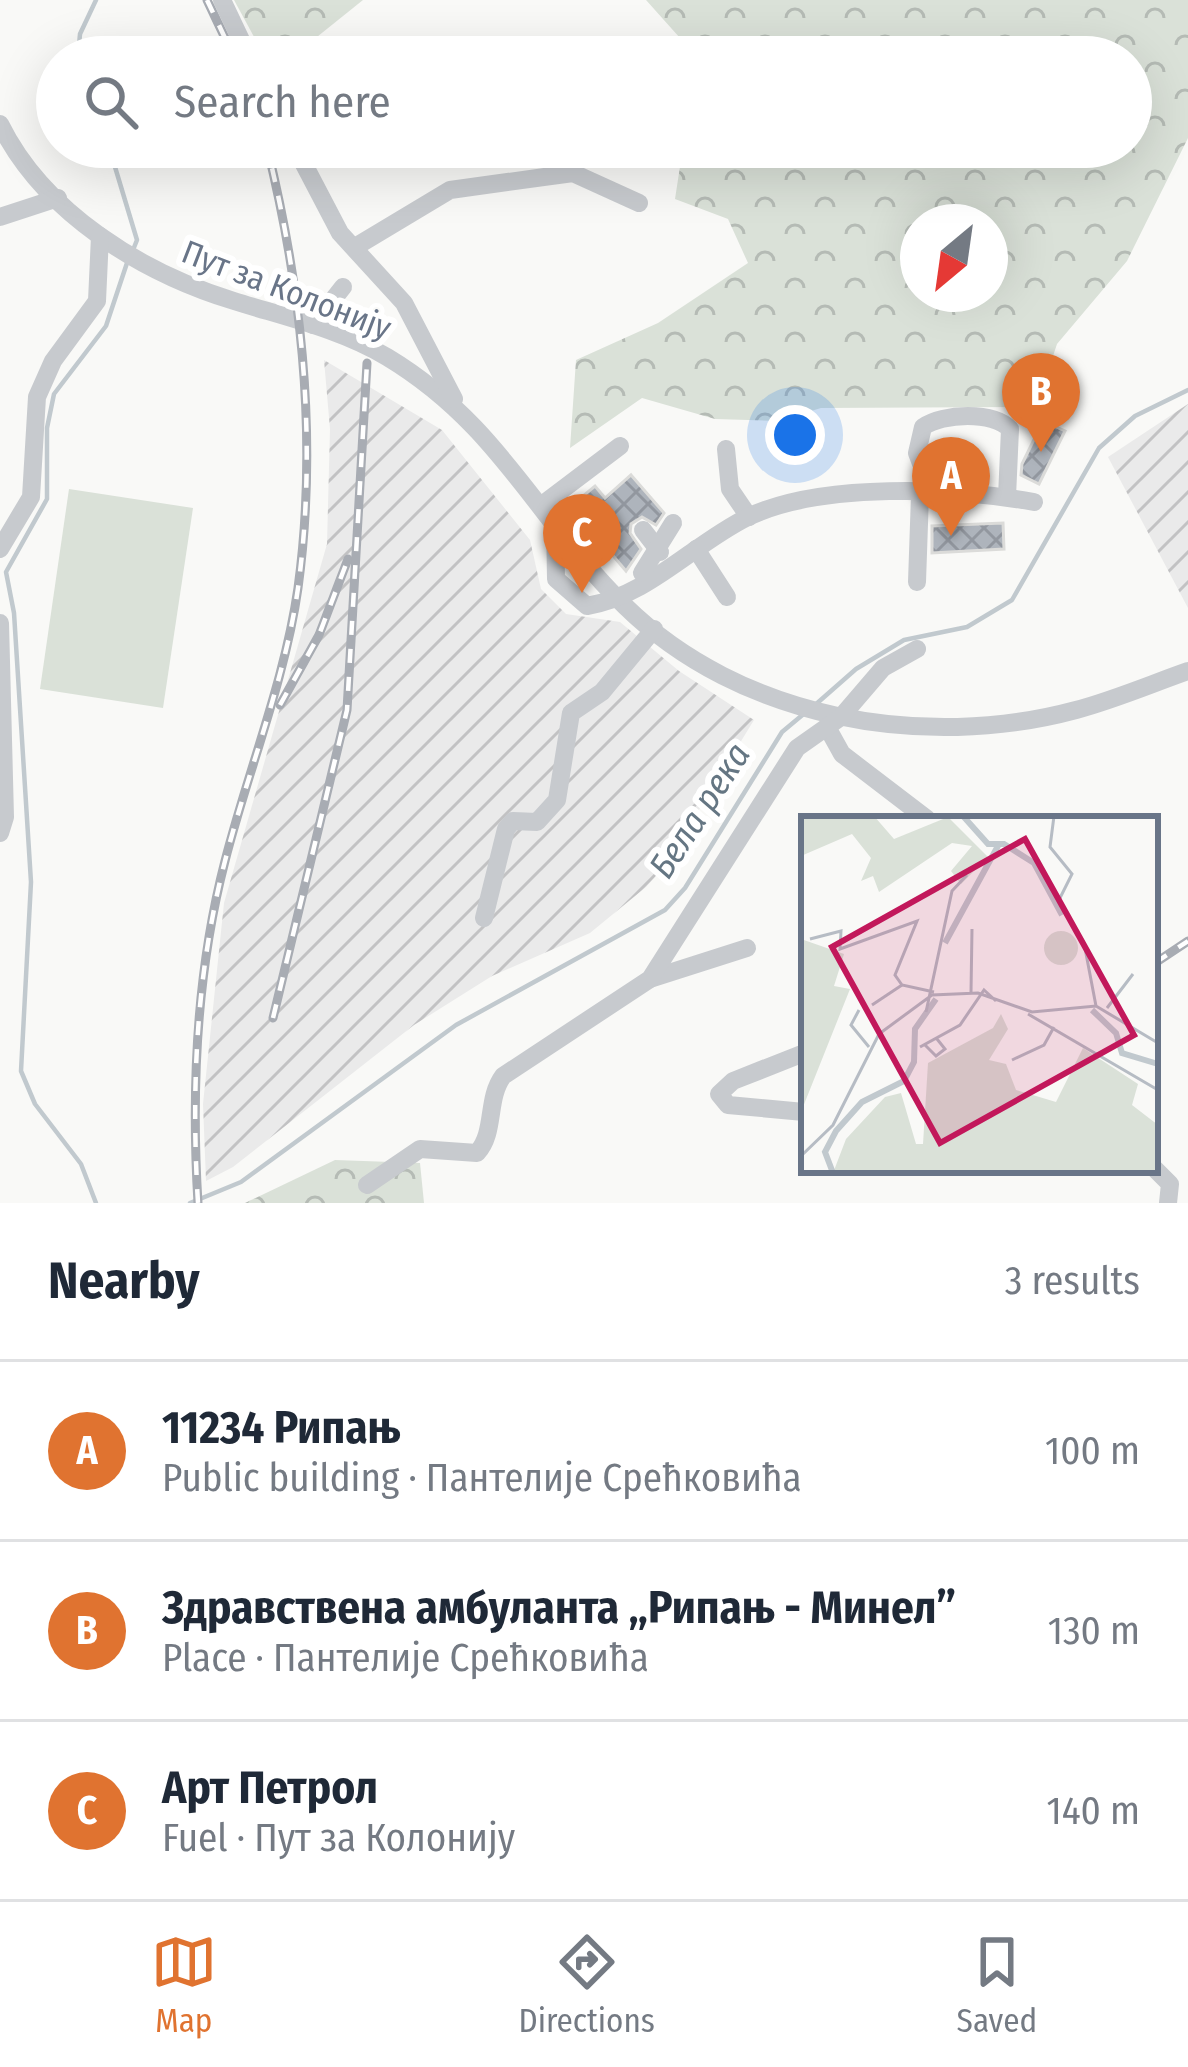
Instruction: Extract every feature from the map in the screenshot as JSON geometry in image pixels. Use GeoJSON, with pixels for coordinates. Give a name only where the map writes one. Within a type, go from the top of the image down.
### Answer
{"type":"FeatureCollection","features":[{"type":"Feature","properties":{"kind":"street"},"geometry":{"type":"LineString","coordinates":[[222,0],[239,36]]}},
{"type":"Feature","properties":{"kind":"street","name":"Пут за Колонију"},"geometry":{"type":"LineString","coordinates":[[0,124],[58,198],[118,250],[228,300],[313,325],[380,353],[456,404],[620,601],[722,674],[830,719],[961,728],[1074,711],[1188,671]]}},
{"type":"Feature","properties":{"kind":"street"},"geometry":{"type":"LineString","coordinates":[[306,168],[340,233],[404,303],[456,404]]}},
{"type":"Feature","properties":{"kind":"street"},"geometry":{"type":"LineString","coordinates":[[355,247],[450,190],[574,173],[639,203]]}},
{"type":"Feature","properties":{"kind":"street"},"geometry":{"type":"LineString","coordinates":[[0,217],[58,198]]}},
{"type":"Feature","properties":{"kind":"street"},"geometry":{"type":"LineString","coordinates":[[0,549],[31,497],[37,397],[53,361],[97,301],[100,236]]}},
{"type":"Feature","properties":{"kind":"street"},"geometry":{"type":"LineString","coordinates":[[313,325],[344,286]]}},
{"type":"Feature","properties":{"kind":"street"},"geometry":{"type":"LineString","coordinates":[[917,582],[927,495],[917,453],[923,427],[934,420],[986,418],[1010,429],[1007,497]]}},
{"type":"Feature","properties":{"kind":"street"},"geometry":{"type":"LineString","coordinates":[[542,505],[620,446]]}},
{"type":"Feature","properties":{"kind":"street"},"geometry":{"type":"LineString","coordinates":[[726,449],[730,489],[749,517]]}},
{"type":"Feature","properties":{"kind":"street"},"geometry":{"type":"LineString","coordinates":[[555,521],[556,579],[587,606],[620,601],[749,517],[838,496],[1007,497],[1034,502]]}},
{"type":"Feature","properties":{"kind":"street"},"geometry":{"type":"LineString","coordinates":[[643,530],[666,537],[688,553],[727,597]]}},
{"type":"Feature","properties":{"kind":"street"},"geometry":{"type":"LineString","coordinates":[[642,573],[666,537]]}},
{"type":"Feature","properties":{"kind":"street"},"geometry":{"type":"LineString","coordinates":[[0,623],[5,654],[5,817],[0,833]]}},
{"type":"Feature","properties":{"kind":"street"},"geometry":{"type":"LineString","coordinates":[[484,919],[506,829],[513,821],[537,822],[557,800],[571,713],[602,692],[654,629]]}},
{"type":"Feature","properties":{"kind":"street"},"geometry":{"type":"LineString","coordinates":[[650,979],[797,748],[883,668],[917,649]]}},
{"type":"Feature","properties":{"kind":"street"},"geometry":{"type":"LineString","coordinates":[[830,719],[842,754],[923,816]]}},
{"type":"Feature","properties":{"kind":"street"},"geometry":{"type":"LineString","coordinates":[[367,1185],[420,1149],[477,1153],[484,1145],[494,1088],[503,1076],[650,979],[747,948]]}},
{"type":"Feature","properties":{"kind":"street"},"geometry":{"type":"LineString","coordinates":[[801,1054],[734,1081],[719,1094],[728,1106],[801,1112]]}},
{"type":"Feature","properties":{"kind":"street"},"geometry":{"type":"LineString","coordinates":[[1158,1172],[1170,1184],[1168,1203]]}},
{"type":"Feature","properties":{"kind":"shaded area"},"geometry":{"type":"Polygon","coordinates":[[[324,360],[442,430],[530,540],[541,589],[566,614],[620,622],[679,671],[754,720],[664,867],[646,887],[590,933],[492,976],[414,1025],[233,1167],[206,1181],[203,1104],[224,903],[327,544],[330,429],[324,360]]]}},
{"type":"Feature","properties":{"kind":"shaded area"},"geometry":{"type":"Polygon","coordinates":[[[1188,404],[1188,608],[1108,457],[1188,404]]]}},
{"type":"Feature","properties":{"kind":"green space"},"geometry":{"type":"Polygon","coordinates":[[[234,0],[363,0],[318,36],[254,36],[234,0]]]}},
{"type":"Feature","properties":{"kind":"green space"},"geometry":{"type":"Polygon","coordinates":[[[646,0],[1188,0],[1188,138],[1127,261],[1057,344],[1036,407],[821,408],[778,421],[715,419],[642,398],[570,448],[576,360],[658,323],[748,263],[728,219],[675,199],[680,168],[1152,168],[1152,36],[678,36],[646,0]]]}},
{"type":"Feature","properties":{"kind":"green space"},"geometry":{"type":"Polygon","coordinates":[[[69,489],[193,508],[163,708],[40,689],[69,489]]]}},
{"type":"Feature","properties":{"kind":"green space"},"geometry":{"type":"Polygon","coordinates":[[[335,1160],[420,1163],[424,1203],[245,1203],[335,1160]]]}},
{"type":"Feature","properties":{"kind":"building"},"geometry":{"type":"Polygon","coordinates":[[[1043,421],[1065,431],[1039,484],[1021,475],[1043,421]]]}},
{"type":"Feature","properties":{"kind":"building"},"geometry":{"type":"Polygon","coordinates":[[[631,475],[664,513],[656,525],[642,517],[631,524],[630,533],[641,549],[626,571],[571,506],[595,486],[605,498],[631,475]]]}},
{"type":"Feature","properties":{"kind":"building"},"geometry":{"type":"Polygon","coordinates":[[[1003,523],[1004,549],[932,553],[932,526],[1003,523]]]}},
{"type":"Feature","properties":{"kind":"waterway"},"geometry":{"type":"LineString","coordinates":[[80,36],[96,0]]}},
{"type":"Feature","properties":{"kind":"waterway"},"geometry":{"type":"LineString","coordinates":[[115,168],[137,240],[133,250]]}},
{"type":"Feature","properties":{"kind":"waterway"},"geometry":{"type":"LineString","coordinates":[[96,1203],[81,1164],[35,1104],[21,1071],[31,882],[14,613],[6,572],[47,499],[47,428],[54,394],[106,326],[128,260]]}},
{"type":"Feature","properties":{"kind":"waterway","name":"Бела река"},"geometry":{"type":"LineString","coordinates":[[815,705],[856,669],[904,640],[967,627],[1012,600],[1099,448],[1135,416],[1188,390]]}},
{"type":"Feature","properties":{"kind":"waterway","name":"Бела река"},"geometry":{"type":"LineString","coordinates":[[190,1203],[241,1182],[456,1025],[665,910],[685,888],[782,732],[806,712]]}},
{"type":"Feature","properties":{"kind":"railway"},"geometry":{"type":"LineString","coordinates":[[207,0],[224,36]]}},
{"type":"Feature","properties":{"kind":"railway"},"geometry":{"type":"LineString","coordinates":[[198,1203],[196,1074],[208,946],[225,861],[284,657],[304,533],[303,366],[272,168]]}},
{"type":"Feature","properties":{"kind":"railway"},"geometry":{"type":"LineString","coordinates":[[273,1018],[347,710],[367,363]]}},
{"type":"Feature","properties":{"kind":"railway"},"geometry":{"type":"LineString","coordinates":[[280,705],[319,635],[348,559]]}},
{"type":"Feature","properties":{"kind":"railway"},"geometry":{"type":"LineString","coordinates":[[1158,961],[1188,941]]}},
{"type":"Feature","properties":{"kind":"place","name":"Здравствена амбуланта „Рипањ - Минел”"},"geometry":{"type":"Point","coordinates":[1041,452]}},
{"type":"Feature","properties":{"kind":"place","name":"11234 Рипањ"},"geometry":{"type":"Point","coordinates":[951,536]}},
{"type":"Feature","properties":{"kind":"place","name":"Арт Петрол"},"geometry":{"type":"Point","coordinates":[582,593]}}]}
